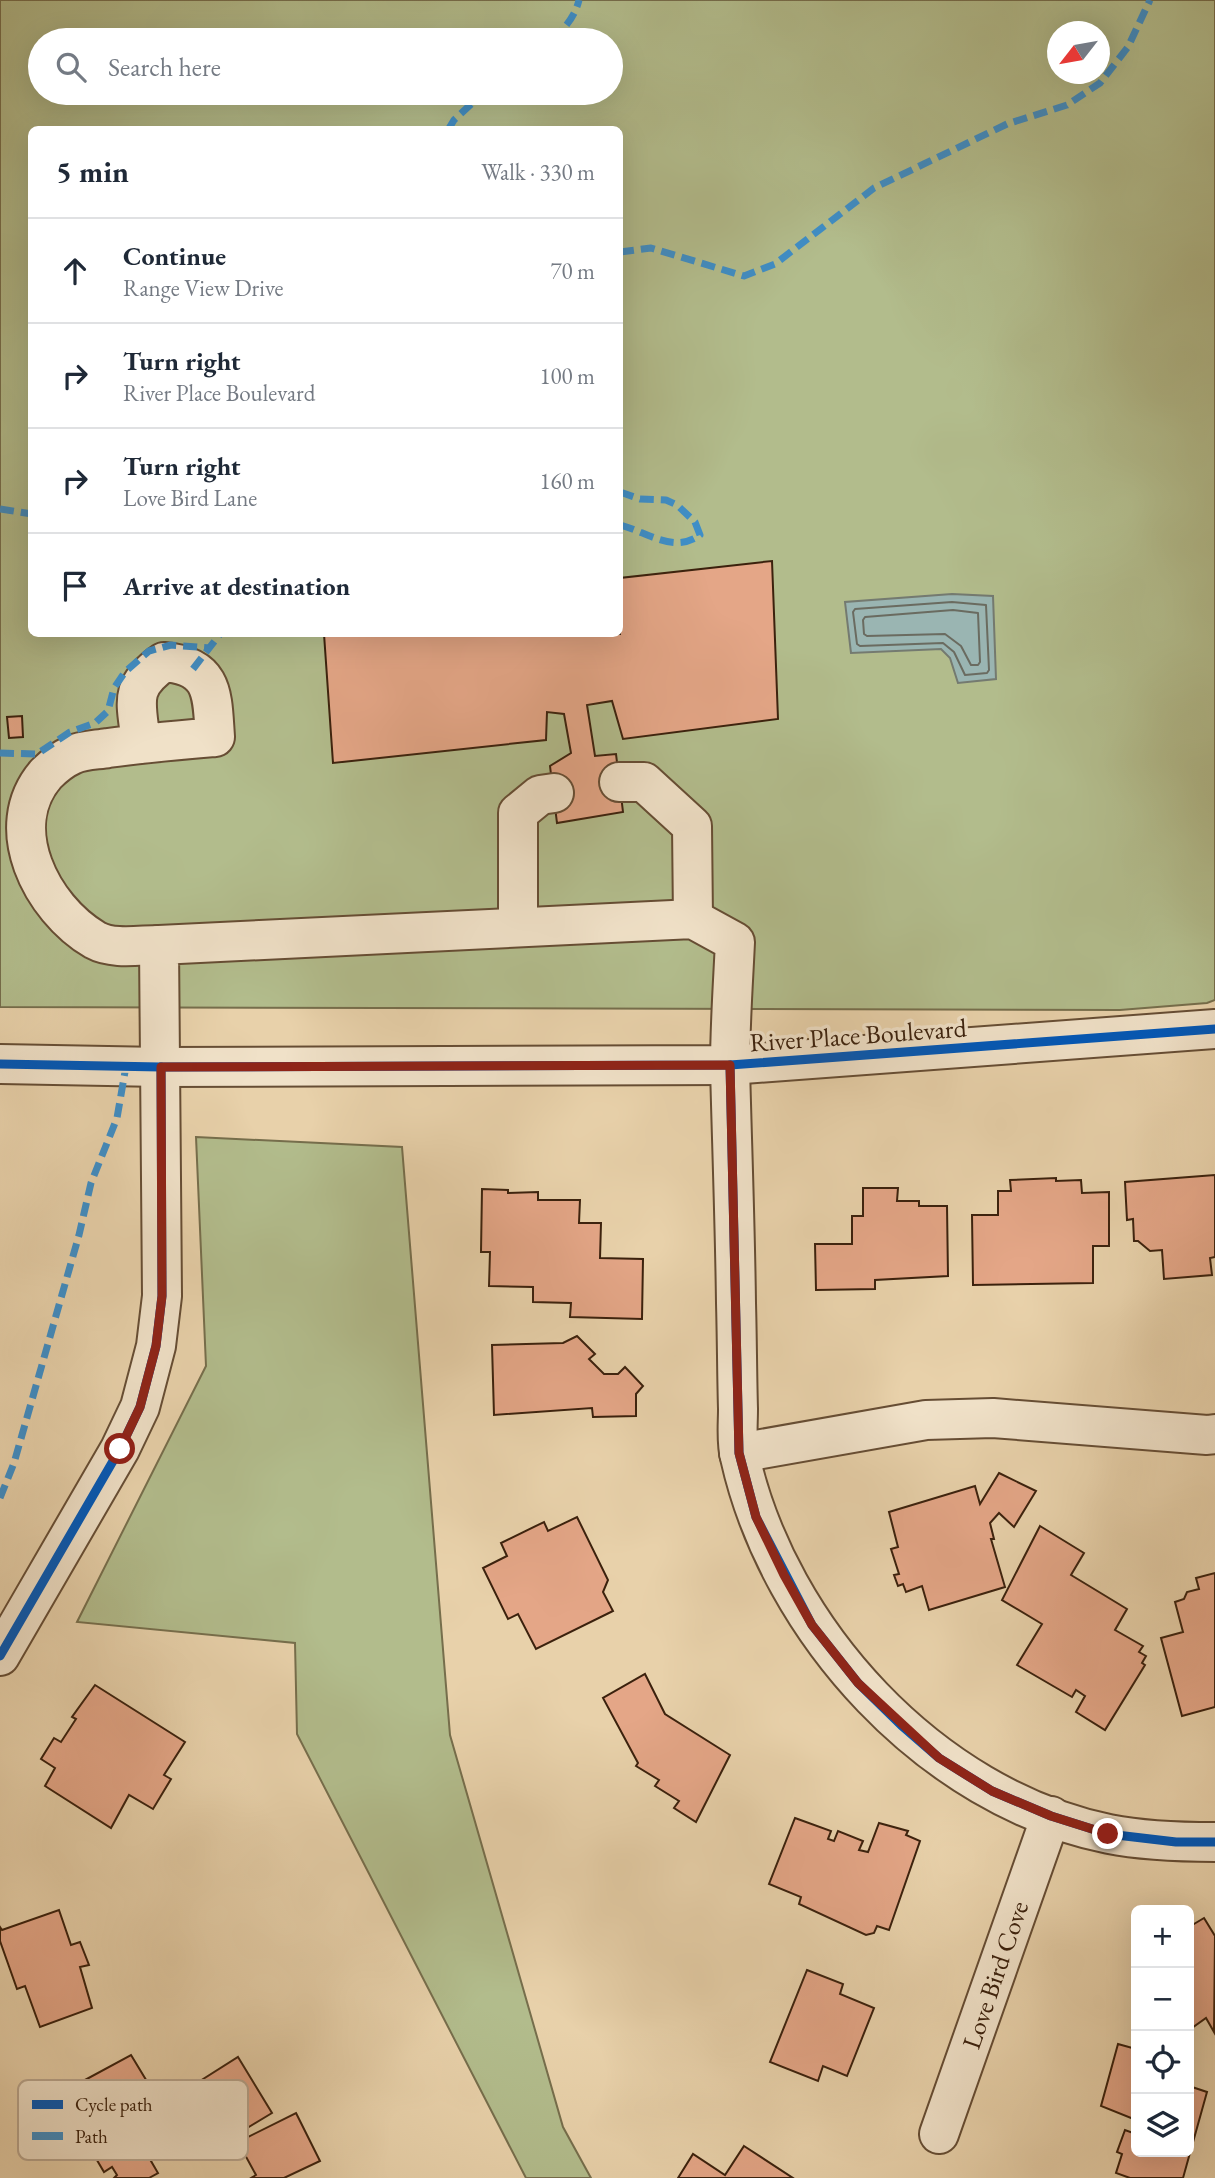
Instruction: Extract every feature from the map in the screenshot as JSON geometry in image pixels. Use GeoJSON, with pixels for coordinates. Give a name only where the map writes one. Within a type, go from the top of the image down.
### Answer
{"type":"FeatureCollection","features":[{"type":"Feature","properties":{"kind":"street"},"geometry":{"type":"LineString","coordinates":[[141,744],[72,755],[51,769],[33,788],[25,808],[23,826],[27,851],[36,877],[50,901],[97,940],[112,945],[159,945],[693,919],[734,942],[730,1065],[739,1453],[756,1517],[784,1575],[812,1625],[858,1683],[939,1758],[992,1791],[1051,1816],[1108,1834],[1175,1842],[1215,1842]]}},
{"type":"Feature","properties":{"kind":"street"},"geometry":{"type":"LineString","coordinates":[[619,782],[644,782],[692,826],[693,919]]}},
{"type":"Feature","properties":{"kind":"street"},"geometry":{"type":"LineString","coordinates":[[518,927],[518,813],[540,795],[554,793]]}},
{"type":"Feature","properties":{"kind":"street"},"geometry":{"type":"LineString","coordinates":[[0,1656],[120,1449],[140,1407],[156,1346],[162,1296],[159,945]]}},
{"type":"Feature","properties":{"kind":"street","name":"River Place Boulevard"},"geometry":{"type":"LineString","coordinates":[[0,1064],[161,1067],[730,1065],[1215,1029]]}},
{"type":"Feature","properties":{"kind":"street"},"geometry":{"type":"LineString","coordinates":[[739,1453],[926,1420],[993,1418],[1215,1434]]}},
{"type":"Feature","properties":{"kind":"street","name":"Love Bird Cove"},"geometry":{"type":"LineString","coordinates":[[939,2134],[1051,1816]]}},
{"type":"Feature","properties":{"kind":"green space"},"geometry":{"type":"Polygon","coordinates":[[[0,0],[1215,0],[1215,1000],[1207,1003],[1120,1010],[0,1007],[0,0]]]}},
{"type":"Feature","properties":{"kind":"green space"},"geometry":{"type":"Polygon","coordinates":[[[196,1137],[402,1147],[450,1735],[563,2127],[591,2178],[526,2178],[297,1734],[295,1643],[77,1622],[206,1366],[196,1137]]]}},
{"type":"Feature","properties":{"kind":"water"},"geometry":{"type":"Polygon","coordinates":[[[952,594],[993,596],[996,679],[958,683],[950,658],[941,649],[851,653],[845,602],[952,594]]]}},
{"type":"Feature","properties":{"kind":"building"},"geometry":{"type":"Polygon","coordinates":[[[772,561],[778,719],[623,739],[612,701],[587,705],[595,756],[616,754],[623,812],[557,823],[550,766],[571,753],[564,714],[547,712],[546,740],[333,763],[324,637],[623,637],[623,578],[772,561]]]}},
{"type":"Feature","properties":{"kind":"building"},"geometry":{"type":"Polygon","coordinates":[[[22,716],[23,737],[9,738],[7,717],[22,716]]]}},
{"type":"Feature","properties":{"kind":"building"},"geometry":{"type":"Polygon","coordinates":[[[1215,1175],[1215,1257],[1210,1258],[1212,1275],[1164,1279],[1162,1250],[1150,1251],[1138,1241],[1134,1241],[1133,1219],[1127,1220],[1125,1182],[1215,1175]]]}},
{"type":"Feature","properties":{"kind":"building"},"geometry":{"type":"Polygon","coordinates":[[[1056,1178],[1056,1181],[1081,1180],[1082,1193],[1109,1192],[1109,1246],[1093,1246],[1093,1283],[973,1285],[972,1215],[998,1215],[998,1191],[1011,1191],[1010,1180],[1056,1178]]]}},
{"type":"Feature","properties":{"kind":"building"},"geometry":{"type":"Polygon","coordinates":[[[863,1188],[898,1188],[897,1201],[919,1201],[919,1206],[947,1206],[948,1276],[875,1280],[875,1289],[816,1290],[815,1244],[852,1244],[852,1216],[863,1216],[863,1188]]]}},
{"type":"Feature","properties":{"kind":"building"},"geometry":{"type":"Polygon","coordinates":[[[482,1189],[508,1190],[508,1193],[538,1192],[538,1200],[580,1200],[579,1223],[601,1223],[600,1258],[643,1259],[642,1319],[570,1317],[571,1303],[533,1302],[533,1287],[489,1286],[490,1252],[481,1252],[482,1189]]]}},
{"type":"Feature","properties":{"kind":"building"},"geometry":{"type":"Polygon","coordinates":[[[577,1336],[595,1354],[589,1359],[604,1374],[618,1374],[625,1367],[643,1386],[636,1394],[636,1416],[593,1417],[592,1408],[494,1415],[492,1345],[563,1343],[577,1336]]]}},
{"type":"Feature","properties":{"kind":"building"},"geometry":{"type":"Polygon","coordinates":[[[999,1473],[1036,1491],[1014,1527],[999,1513],[990,1523],[994,1539],[991,1539],[1005,1587],[929,1610],[922,1586],[906,1592],[903,1584],[898,1586],[894,1575],[899,1574],[891,1549],[898,1547],[889,1512],[975,1486],[980,1504],[999,1473]]]}},
{"type":"Feature","properties":{"kind":"building"},"geometry":{"type":"Polygon","coordinates":[[[577,1517],[608,1580],[603,1592],[613,1611],[536,1649],[518,1614],[508,1619],[483,1568],[507,1556],[501,1543],[544,1522],[548,1531],[577,1517]]]}},
{"type":"Feature","properties":{"kind":"building"},"geometry":{"type":"Polygon","coordinates":[[[1040,1526],[1084,1553],[1071,1575],[1127,1609],[1115,1630],[1143,1646],[1139,1652],[1146,1656],[1142,1663],[1145,1665],[1105,1730],[1076,1712],[1085,1696],[1076,1690],[1072,1697],[1017,1665],[1042,1624],[1002,1600],[1040,1526]]]}},
{"type":"Feature","properties":{"kind":"building"},"geometry":{"type":"Polygon","coordinates":[[[1215,1573],[1215,1707],[1182,1716],[1161,1638],[1183,1632],[1175,1602],[1184,1599],[1187,1592],[1199,1589],[1196,1578],[1215,1573]]]}},
{"type":"Feature","properties":{"kind":"building"},"geometry":{"type":"Polygon","coordinates":[[[645,1674],[665,1714],[730,1755],[696,1822],[674,1808],[679,1801],[655,1786],[659,1780],[636,1766],[638,1763],[603,1698],[645,1674]]]}},
{"type":"Feature","properties":{"kind":"building"},"geometry":{"type":"Polygon","coordinates":[[[95,1685],[185,1742],[164,1775],[171,1779],[153,1809],[129,1795],[111,1828],[45,1786],[55,1768],[41,1759],[54,1738],[61,1742],[76,1719],[72,1717],[95,1685]]]}},
{"type":"Feature","properties":{"kind":"building"},"geometry":{"type":"Polygon","coordinates":[[[795,1818],[831,1831],[828,1839],[834,1841],[838,1831],[863,1841],[859,1850],[868,1852],[879,1823],[908,1831],[906,1835],[920,1841],[889,1930],[877,1926],[874,1933],[866,1935],[799,1904],[801,1897],[769,1884],[795,1818]]]}},
{"type":"Feature","properties":{"kind":"building"},"geometry":{"type":"Polygon","coordinates":[[[59,1910],[71,1945],[80,1942],[89,1965],[80,1967],[92,2008],[40,2027],[25,1986],[17,1989],[0,1941],[0,1927],[2,1930],[59,1910]]]}},
{"type":"Feature","properties":{"kind":"building"},"geometry":{"type":"Polygon","coordinates":[[[1204,1918],[1215,1936],[1214,2032],[1206,2018],[1194,2026],[1194,1924],[1204,1918]]]}},
{"type":"Feature","properties":{"kind":"building"},"geometry":{"type":"Polygon","coordinates":[[[807,1970],[843,1984],[840,1994],[874,2008],[847,2076],[823,2066],[818,2081],[770,2062],[807,1970]]]}},
{"type":"Feature","properties":{"kind":"building"},"geometry":{"type":"Polygon","coordinates":[[[1118,2044],[1131,2048],[1131,2118],[1101,2106],[1118,2044]]]}},
{"type":"Feature","properties":{"kind":"building"},"geometry":{"type":"Polygon","coordinates":[[[131,2055],[146,2080],[85,2080],[131,2055]]]}},
{"type":"Feature","properties":{"kind":"building"},"geometry":{"type":"Polygon","coordinates":[[[238,2057],[272,2113],[248,2128],[248,2080],[202,2080],[238,2057]]]}},
{"type":"Feature","properties":{"kind":"building"},"geometry":{"type":"Polygon","coordinates":[[[1194,2088],[1207,2092],[1194,2139],[1194,2088]]]}},
{"type":"Feature","properties":{"kind":"building"},"geometry":{"type":"Polygon","coordinates":[[[296,2113],[320,2161],[284,2178],[251,2178],[256,2175],[248,2160],[248,2137],[296,2113]]]}},
{"type":"Feature","properties":{"kind":"building"},"geometry":{"type":"Polygon","coordinates":[[[1125,2130],[1131,2132],[1131,2157],[1189,2157],[1183,2178],[1130,2178],[1116,2173],[1122,2154],[1117,2152],[1125,2130]]]}},
{"type":"Feature","properties":{"kind":"building"},"geometry":{"type":"Polygon","coordinates":[[[744,2146],[793,2178],[678,2178],[693,2154],[725,2175],[744,2146]]]}},
{"type":"Feature","properties":{"kind":"building"},"geometry":{"type":"Polygon","coordinates":[[[97,2160],[153,2160],[158,2173],[149,2178],[114,2178],[117,2175],[112,2167],[104,2172],[97,2160]]]}},
{"type":"Feature","properties":{"kind":"marked path"},"geometry":{"type":"LineString","coordinates":[[563,28],[575,12],[579,0]]}},
{"type":"Feature","properties":{"kind":"marked path"},"geometry":{"type":"LineString","coordinates":[[623,252],[651,248],[744,276],[775,264],[874,188],[1007,124],[1067,105],[1100,83],[1128,47],[1150,0]]}},
{"type":"Feature","properties":{"kind":"marked path"},"geometry":{"type":"LineString","coordinates":[[450,126],[470,105]]}},
{"type":"Feature","properties":{"kind":"marked path"},"geometry":{"type":"LineString","coordinates":[[623,493],[640,499],[666,500],[677,505],[695,522],[700,535],[690,540],[670,542],[623,526]]}},
{"type":"Feature","properties":{"kind":"marked path"},"geometry":{"type":"LineString","coordinates":[[0,509],[28,513]]}},
{"type":"Feature","properties":{"kind":"marked path"},"geometry":{"type":"LineString","coordinates":[[193,669],[218,637]]}},
{"type":"Feature","properties":{"kind":"marked path"},"geometry":{"type":"LineString","coordinates":[[0,753],[37,754],[70,732],[95,723],[108,711],[114,688],[125,672],[149,651],[171,645],[209,648]]}},
{"type":"Feature","properties":{"kind":"marked path"},"geometry":{"type":"LineString","coordinates":[[0,1498],[14,1463],[79,1235],[91,1183],[117,1118],[126,1066]]}},
{"type":"Feature","properties":{"kind":"cycle path"},"geometry":{"type":"LineString","coordinates":[[0,1064],[161,1067],[730,1065],[1215,1029]]}},
{"type":"Feature","properties":{"kind":"cycle path"},"geometry":{"type":"LineString","coordinates":[[730,1065],[739,1453],[756,1517],[812,1625],[858,1683],[901,1725],[939,1758],[992,1791],[1051,1816],[1108,1834],[1176,1842],[1215,1842]]}},
{"type":"Feature","properties":{"kind":"cycle path"},"geometry":{"type":"LineString","coordinates":[[0,1656],[120,1449],[140,1407],[156,1346],[162,1296],[161,1067]]}},
{"type":"Feature","properties":{"kind":"route"},"geometry":{"type":"LineString","coordinates":[[120,1449],[140,1407],[156,1346],[162,1296],[161,1067],[730,1065],[739,1453],[756,1517],[784,1575],[812,1625],[858,1683],[939,1758],[992,1791],[1051,1816],[1108,1834]]}}]}
